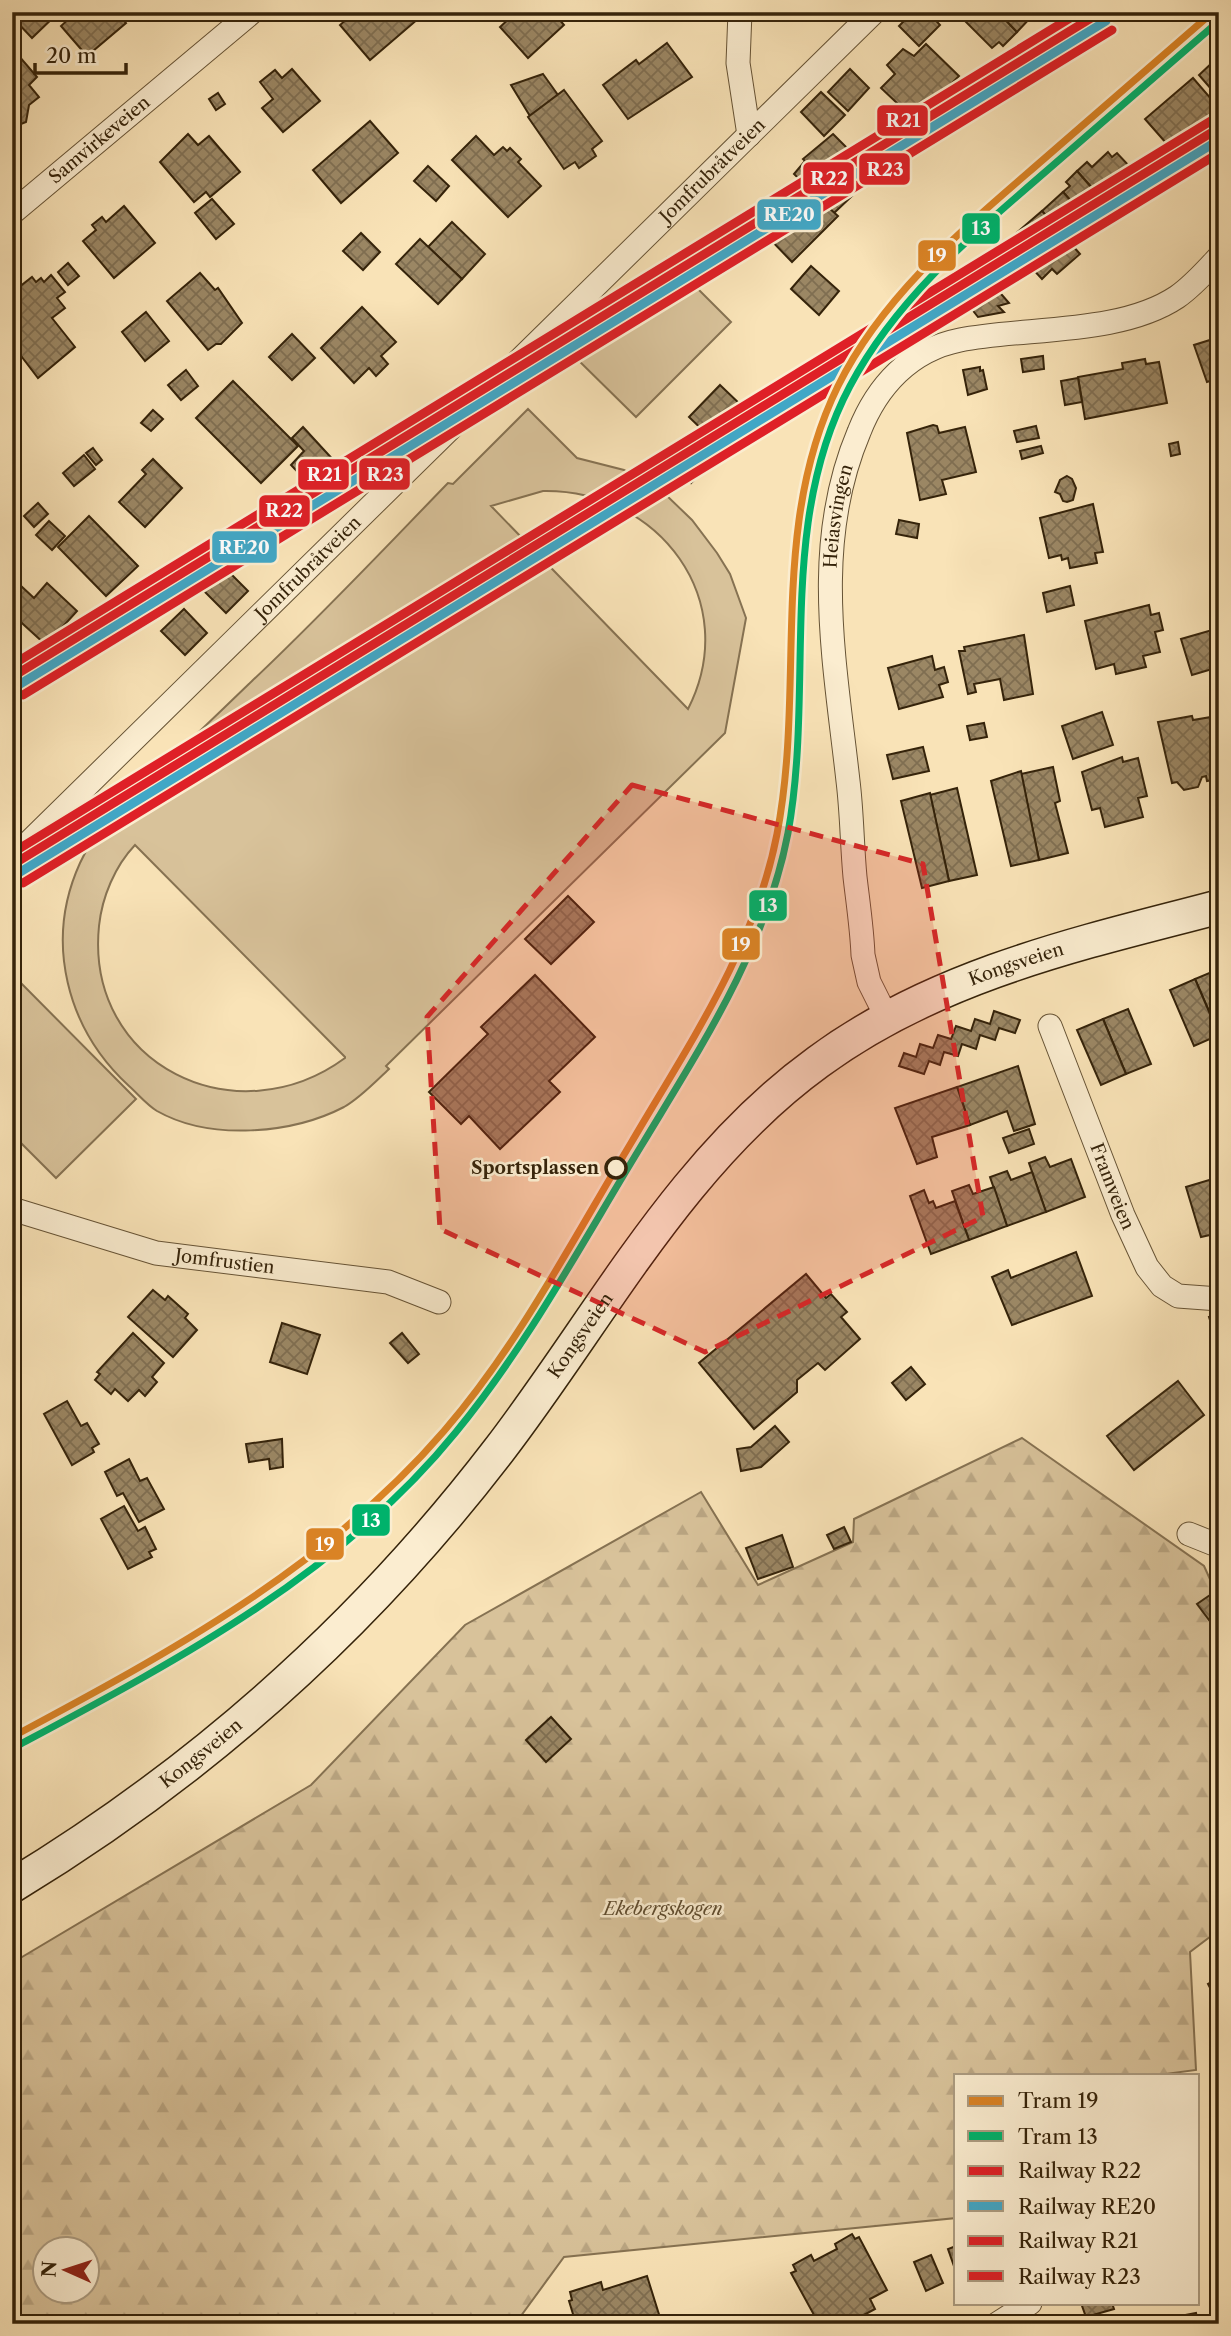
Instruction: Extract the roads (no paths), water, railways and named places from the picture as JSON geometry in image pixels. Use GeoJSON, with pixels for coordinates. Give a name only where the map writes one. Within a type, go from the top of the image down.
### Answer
{"type":"FeatureCollection","features":[{"type":"Feature","properties":{"kind":"main road","name":"Kongsveien"},"geometry":{"type":"LineString","coordinates":[[12,1886],[103,1829],[176,1775],[261,1705],[345,1627],[466,1493],[538,1398],[659,1224],[706,1164],[785,1087],[841,1045],[887,1018],[953,986],[1021,961],[1219,907]]}},
{"type":"Feature","properties":{"kind":"street","name":"Samvirkeveien"},"geometry":{"type":"LineString","coordinates":[[12,213],[251,12]]}},
{"type":"Feature","properties":{"kind":"street"},"geometry":{"type":"LineString","coordinates":[[740,12],[738,63],[749,135]]}},
{"type":"Feature","properties":{"kind":"street","name":"Jomfrubråtveien"},"geometry":{"type":"LineString","coordinates":[[12,859],[874,12]]}},
{"type":"Feature","properties":{"kind":"street","name":"Heiasvingen"},"geometry":{"type":"LineString","coordinates":[[887,1018],[869,982],[863,956],[830,608],[830,542],[835,506],[846,464],[860,429],[885,385],[905,364],[926,352],[958,341],[1132,316],[1175,298],[1219,257]]}},
{"type":"Feature","properties":{"kind":"street","name":"Framveien"},"geometry":{"type":"LineString","coordinates":[[1050,1026],[1123,1215],[1147,1267],[1162,1286],[1178,1296],[1219,1299]]}},
{"type":"Feature","properties":{"kind":"street","name":"Jomfrustien"},"geometry":{"type":"LineString","coordinates":[[12,1209],[156,1253],[388,1282],[439,1302]]}},
{"type":"Feature","properties":{"kind":"street"},"geometry":{"type":"LineString","coordinates":[[1189,1534],[1219,1546]]}},
{"type":"Feature","properties":{"kind":"street"},"geometry":{"type":"LineString","coordinates":[[997,2324],[1028,2304]]}},
{"type":"Feature","properties":{"kind":"tram line","name":"19"},"geometry":{"type":"LineString","coordinates":[[12,1737],[187,1639],[297,1566],[349,1525],[398,1480],[444,1431],[497,1363],[544,1291],[697,1032],[736,956],[767,876],[777,834],[785,778],[792,607],[803,495],[816,440],[838,386],[879,321],[930,262],[1213,12]]}},
{"type":"Feature","properties":{"kind":"tram line","name":"13"},"geometry":{"type":"LineString","coordinates":[[17,1746],[195,1647],[308,1572],[361,1529],[410,1483],[456,1432],[508,1363],[709,1032],[748,956],[764,916],[788,833],[795,777],[801,606],[813,494],[827,439],[850,386],[891,323],[914,295],[967,241],[1219,21]]}},
{"type":"Feature","properties":{"kind":"rail line","name":"R21"},"geometry":{"type":"LineString","coordinates":[[12,665],[1080,12]]}},
{"type":"Feature","properties":{"kind":"rail line","name":"R22"},"geometry":{"type":"LineString","coordinates":[[12,677],[1101,12]]}},
{"type":"Feature","properties":{"kind":"rail line","name":"RE20"},"geometry":{"type":"LineString","coordinates":[[17,686],[1106,21]]}},
{"type":"Feature","properties":{"kind":"rail line","name":"R23"},"geometry":{"type":"LineString","coordinates":[[23,695],[1112,30]]}},
{"type":"Feature","properties":{"kind":"rail line","name":"R21"},"geometry":{"type":"LineString","coordinates":[[12,853],[1214,119]]}},
{"type":"Feature","properties":{"kind":"rail line","name":"R22"},"geometry":{"type":"LineString","coordinates":[[12,865],[1219,128]]}},
{"type":"Feature","properties":{"kind":"rail line","name":"RE20"},"geometry":{"type":"LineString","coordinates":[[17,874],[1219,140]]}},
{"type":"Feature","properties":{"kind":"rail line","name":"R23"},"geometry":{"type":"LineString","coordinates":[[23,883],[1219,153]]}},
{"type":"Feature","properties":{"kind":"place","name":"Sportsplassen"},"geometry":{"type":"Point","coordinates":[616,1168]}},
{"type":"Feature","properties":{"kind":"park label","name":"Ekebergskogen"},"geometry":{"type":"Point","coordinates":[663,1909]}}]}
